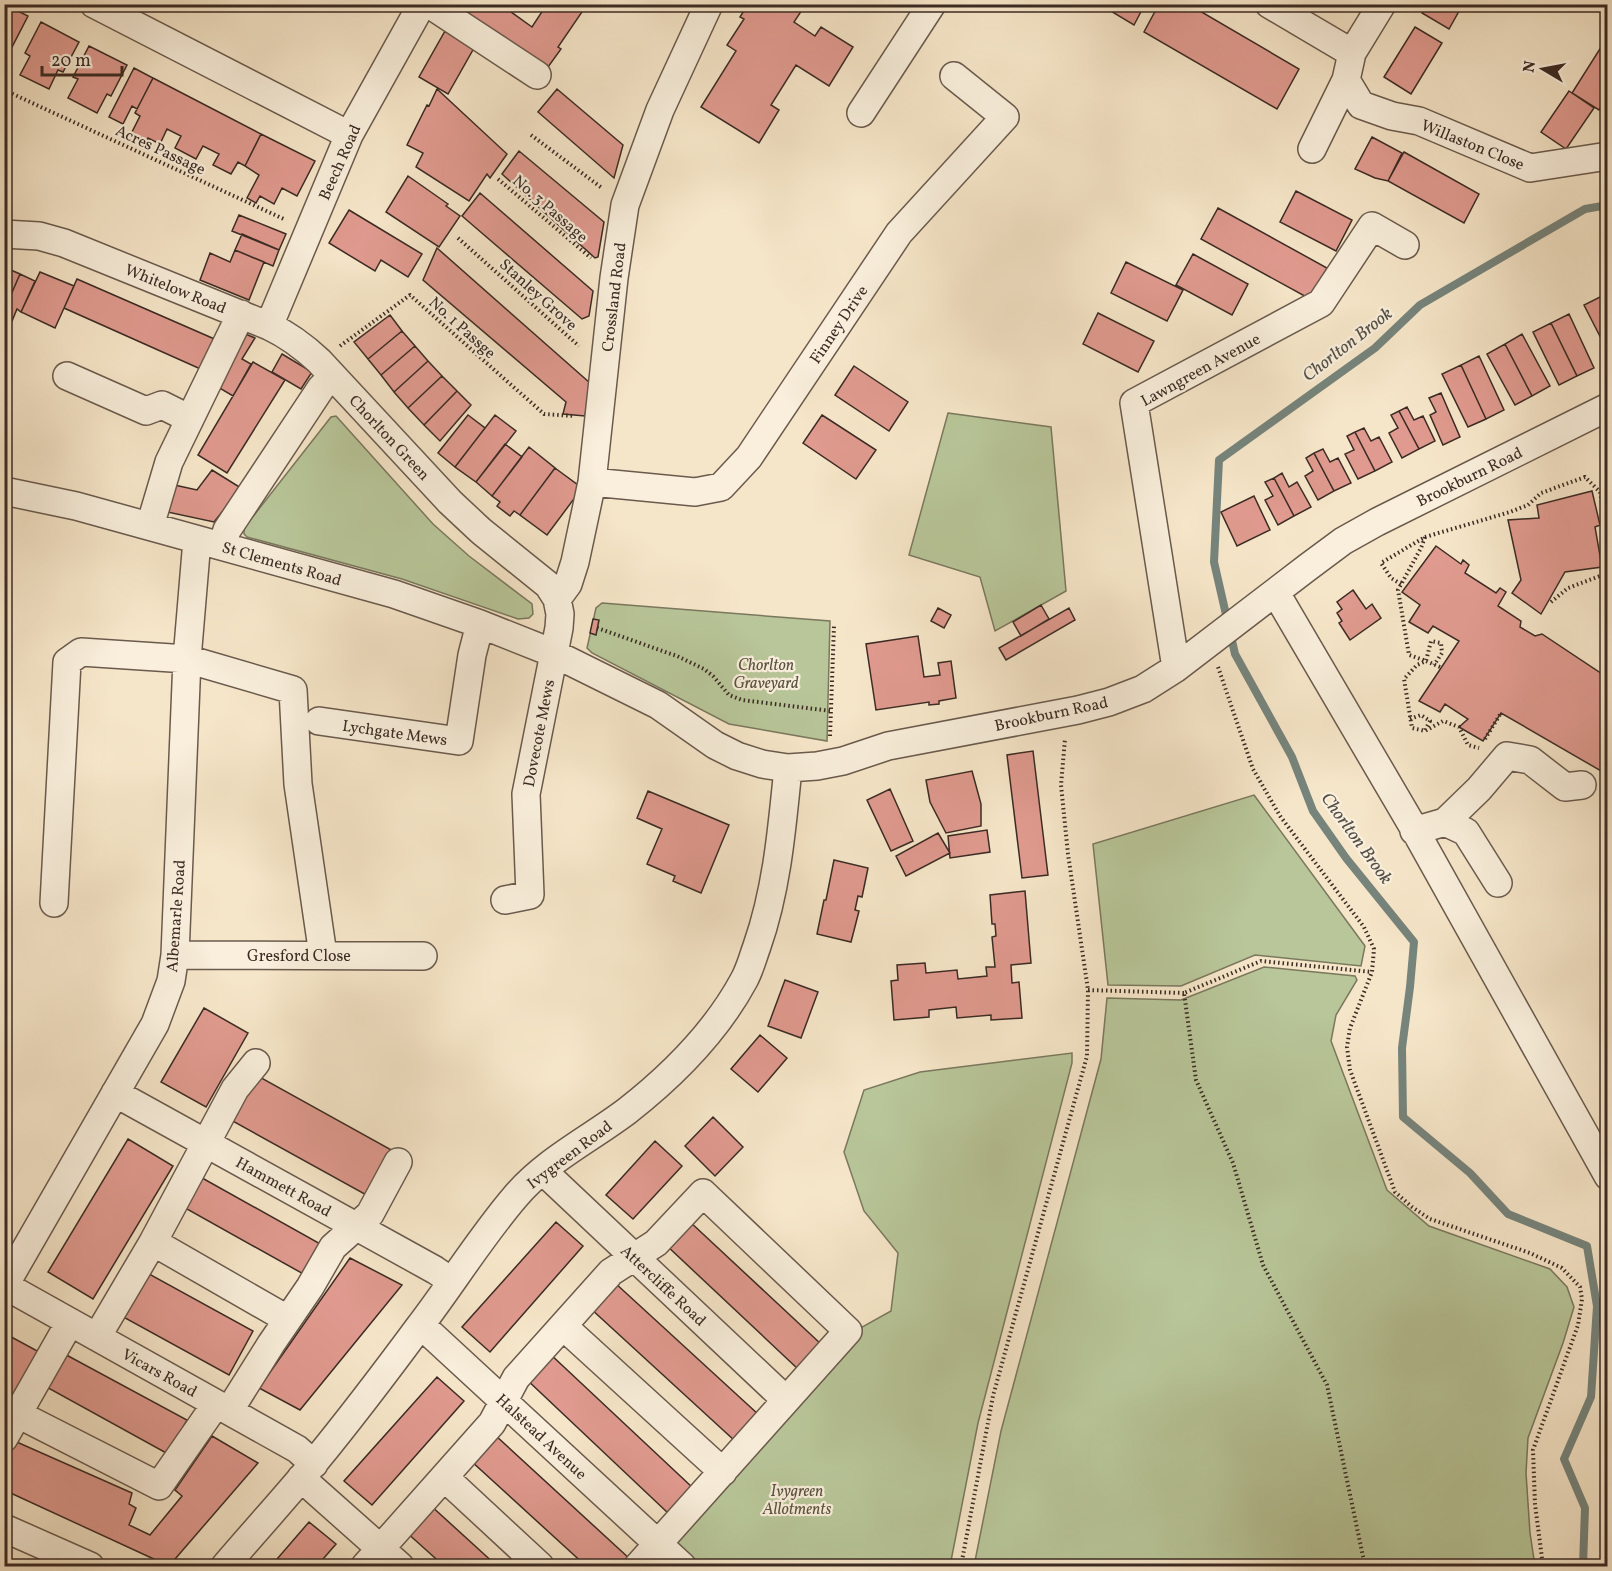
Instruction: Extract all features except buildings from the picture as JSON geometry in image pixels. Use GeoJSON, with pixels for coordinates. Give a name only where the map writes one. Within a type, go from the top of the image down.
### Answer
{"type":"FeatureCollection","features":[{"type":"Feature","properties":{"kind":"street"},"geometry":{"type":"LineString","coordinates":[[94,4],[349,135]]}},
{"type":"Feature","properties":{"kind":"street","name":"Beech Road"},"geometry":{"type":"LineString","coordinates":[[269,326],[349,135],[422,4]]}},
{"type":"Feature","properties":{"kind":"street"},"geometry":{"type":"LineString","coordinates":[[429,4],[537,75]]}},
{"type":"Feature","properties":{"kind":"street","name":"Crossland Road"},"geometry":{"type":"LineString","coordinates":[[557,599],[568,584],[575,562],[592,482],[614,278],[625,205],[660,110],[709,4]]}},
{"type":"Feature","properties":{"kind":"street"},"geometry":{"type":"LineString","coordinates":[[861,113],[932,4]]}},
{"type":"Feature","properties":{"kind":"street"},"geometry":{"type":"LineString","coordinates":[[1269,4],[1352,53]]}},
{"type":"Feature","properties":{"kind":"street"},"geometry":{"type":"LineString","coordinates":[[1312,149],[1346,80],[1352,53],[1382,4]]}},
{"type":"Feature","properties":{"kind":"street","name":"Finney Drive"},"geometry":{"type":"LineString","coordinates":[[592,482],[695,492],[721,487],[749,457],[899,233],[1005,117],[954,76]]}},
{"type":"Feature","properties":{"kind":"street","name":"Willaston Close"},"geometry":{"type":"LineString","coordinates":[[1346,80],[1361,105],[1392,116],[1419,121],[1530,168],[1608,156]]}},
{"type":"Feature","properties":{"kind":"street","name":"Lawngreen Avenue"},"geometry":{"type":"LineString","coordinates":[[1176,668],[1134,403],[1321,303],[1372,226],[1405,245]]}},
{"type":"Feature","properties":{"kind":"street","name":"Whitelow Road"},"geometry":{"type":"LineString","coordinates":[[4,234],[39,237],[64,243],[241,314],[269,326],[302,345],[326,368]]}},
{"type":"Feature","properties":{"kind":"street"},"geometry":{"type":"LineString","coordinates":[[150,526],[169,462],[241,314]]}},
{"type":"Feature","properties":{"kind":"street"},"geometry":{"type":"LineString","coordinates":[[210,543],[227,530],[321,388],[326,368]]}},
{"type":"Feature","properties":{"kind":"street","name":"Chorlton Green"},"geometry":{"type":"LineString","coordinates":[[326,368],[450,502],[481,531],[548,585],[557,599]]}},
{"type":"Feature","properties":{"kind":"street"},"geometry":{"type":"LineString","coordinates":[[68,376],[146,411],[162,405],[190,419]]}},
{"type":"Feature","properties":{"kind":"street","name":"Brookburn Road"},"geometry":{"type":"LineString","coordinates":[[553,653],[658,705],[715,745],[737,756],[762,764],[788,768],[843,761],[888,746],[1068,712],[1109,702],[1143,689],[1212,642],[1343,541],[1608,407]]}},
{"type":"Feature","properties":{"kind":"street","name":"St Clements Road"},"geometry":{"type":"LineString","coordinates":[[4,491],[76,506],[394,594],[553,653]]}},
{"type":"Feature","properties":{"kind":"street","name":"Albemarle Road"},"geometry":{"type":"LineString","coordinates":[[5,1285],[155,1024],[171,981],[175,955],[187,659],[196,552],[210,543]]}},
{"type":"Feature","properties":{"kind":"street"},"geometry":{"type":"LineString","coordinates":[[553,653],[560,628],[557,599]]}},
{"type":"Feature","properties":{"kind":"street"},"geometry":{"type":"LineString","coordinates":[[1267,600],[1414,831],[1608,1176]]}},
{"type":"Feature","properties":{"kind":"street","name":"Lychgate Mews"},"geometry":{"type":"LineString","coordinates":[[319,721],[459,741],[472,655],[480,624]]}},
{"type":"Feature","properties":{"kind":"street"},"geometry":{"type":"LineString","coordinates":[[54,903],[67,662],[81,652],[187,659],[293,690],[298,784],[323,955]]}},
{"type":"Feature","properties":{"kind":"street","name":"Dovecote Mews"},"geometry":{"type":"LineString","coordinates":[[505,900],[530,895],[526,794],[553,653]]}},
{"type":"Feature","properties":{"kind":"street"},"geometry":{"type":"LineString","coordinates":[[1414,831],[1444,822],[1479,789],[1507,756],[1530,760],[1565,787],[1582,785]]}},
{"type":"Feature","properties":{"kind":"street","name":"Ivygreen Road"},"geometry":{"type":"LineString","coordinates":[[225,1566],[308,1471],[421,1325],[515,1196],[528,1182],[653,1089],[703,1039],[726,1011],[746,977],[770,901],[782,836],[788,768]]}},
{"type":"Feature","properties":{"kind":"street"},"geometry":{"type":"LineString","coordinates":[[1444,822],[1466,832],[1498,883]]}},
{"type":"Feature","properties":{"kind":"street","name":"Gresford Close"},"geometry":{"type":"LineString","coordinates":[[175,955],[423,956]]}},
{"type":"Feature","properties":{"kind":"street"},"geometry":{"type":"LineString","coordinates":[[98,1337],[153,1242],[235,1089],[256,1063]]}},
{"type":"Feature","properties":{"kind":"street","name":"Hammett Road"},"geometry":{"type":"LineString","coordinates":[[115,1093],[451,1281]]}},
{"type":"Feature","properties":{"kind":"street"},"geometry":{"type":"LineString","coordinates":[[12,1411],[159,1486],[223,1408],[310,1287],[333,1247],[370,1214],[398,1162]]}},
{"type":"Feature","properties":{"kind":"street","name":"Attercliffe Road"},"geometry":{"type":"LineString","coordinates":[[543,1171],[786,1400]]}},
{"type":"Feature","properties":{"kind":"street"},"geometry":{"type":"LineString","coordinates":[[373,1557],[492,1424],[516,1378],[611,1272],[656,1243],[703,1193],[848,1331],[660,1547],[638,1566]]}},
{"type":"Feature","properties":{"kind":"street"},"geometry":{"type":"LineString","coordinates":[[153,1242],[287,1319]]}},
{"type":"Feature","properties":{"kind":"street","name":"Vicars Road"},"geometry":{"type":"LineString","coordinates":[[5,1285],[297,1449],[308,1471],[373,1557],[400,1566]]}},
{"type":"Feature","properties":{"kind":"street"},"geometry":{"type":"LineString","coordinates":[[4,1438],[12,1411],[70,1322]]}},
{"type":"Feature","properties":{"kind":"street","name":"Halstead Avenue"},"geometry":{"type":"LineString","coordinates":[[421,1325],[682,1566]]}},
{"type":"Feature","properties":{"kind":"street"},"geometry":{"type":"LineString","coordinates":[[563,1326],[723,1472]]}},
{"type":"Feature","properties":{"kind":"street"},"geometry":{"type":"LineString","coordinates":[[444,1478],[540,1566]]}},
{"type":"Feature","properties":{"kind":"street"},"geometry":{"type":"LineString","coordinates":[[4,1528],[80,1564]]}},
{"type":"Feature","properties":{"kind":"path","name":"Acres Passage"},"geometry":{"type":"LineString","coordinates":[[4,90],[308,231]]}},
{"type":"Feature","properties":{"kind":"path"},"geometry":{"type":"LineString","coordinates":[[531,135],[625,205]]}},
{"type":"Feature","properties":{"kind":"path","name":"No. 3 Passage"},"geometry":{"type":"LineString","coordinates":[[498,179],[614,278]]}},
{"type":"Feature","properties":{"kind":"path","name":"Stanley Grove"},"geometry":{"type":"LineString","coordinates":[[458,237],[604,369]]}},
{"type":"Feature","properties":{"kind":"path","name":"No. 1 Passge"},"geometry":{"type":"LineString","coordinates":[[326,368],[410,295],[544,414],[598,418]]}},
{"type":"Feature","properties":{"kind":"path"},"geometry":{"type":"LineString","coordinates":[[1401,584],[1391,578],[1381,563],[1425,537],[1510,512],[1527,505],[1541,493],[1585,477],[1600,492],[1608,539]]}},
{"type":"Feature","properties":{"kind":"path"},"geometry":{"type":"LineString","coordinates":[[1425,537],[1398,590],[1409,655],[1440,667]]}},
{"type":"Feature","properties":{"kind":"path"},"geometry":{"type":"LineString","coordinates":[[1551,602],[1568,588],[1608,573]]}},
{"type":"Feature","properties":{"kind":"path"},"geometry":{"type":"LineString","coordinates":[[834,626],[830,741],[843,761]]}},
{"type":"Feature","properties":{"kind":"path"},"geometry":{"type":"LineString","coordinates":[[597,628],[677,656],[704,669],[729,695],[742,700],[831,711]]}},
{"type":"Feature","properties":{"kind":"path"},"geometry":{"type":"LineString","coordinates":[[1426,661],[1431,641],[1441,643],[1442,653],[1434,665]]}},
{"type":"Feature","properties":{"kind":"path"},"geometry":{"type":"LineString","coordinates":[[1212,642],[1253,769],[1280,816],[1364,927],[1374,949],[1372,972],[1350,1028],[1347,1047],[1350,1070],[1395,1192],[1412,1208],[1430,1219],[1530,1253],[1562,1268],[1580,1287],[1582,1299],[1578,1325],[1533,1450],[1534,1494],[1543,1566]]}},
{"type":"Feature","properties":{"kind":"path"},"geometry":{"type":"LineString","coordinates":[[1426,661],[1417,665],[1404,679],[1412,728],[1425,731],[1443,721],[1459,727],[1468,745],[1479,748]]}},
{"type":"Feature","properties":{"kind":"path"},"geometry":{"type":"LineString","coordinates":[[961,1566],[993,1396],[1087,1056],[1088,990],[1068,854],[1061,784],[1068,712]]}},
{"type":"Feature","properties":{"kind":"path"},"geometry":{"type":"LineString","coordinates":[[1410,719],[1421,715],[1430,721],[1425,731]]}},
{"type":"Feature","properties":{"kind":"path"},"geometry":{"type":"LineString","coordinates":[[1088,990],[1184,993],[1261,961],[1372,972]]}},
{"type":"Feature","properties":{"kind":"path"},"geometry":{"type":"LineString","coordinates":[[1184,993],[1196,1080],[1233,1162],[1263,1265],[1327,1385],[1365,1566]]}},
{"type":"Feature","properties":{"kind":"green space"},"geometry":{"type":"Polygon","coordinates":[[[948,413],[1051,427],[1066,591],[995,631],[980,577],[909,555],[948,413]]]}},
{"type":"Feature","properties":{"kind":"green space"},"geometry":{"type":"Polygon","coordinates":[[[336,416],[433,524],[469,556],[532,604],[533,614],[529,618],[518,619],[402,579],[247,537],[244,534],[244,528],[331,417],[336,416]]]}},
{"type":"Feature","properties":{"kind":"green space","name":"Chorlton Graveyard"},"geometry":{"type":"Polygon","coordinates":[[[602,603],[830,621],[827,741],[729,724],[592,653],[587,648],[596,608],[602,603]]]}},
{"type":"Feature","properties":{"kind":"green space"},"geometry":{"type":"Polygon","coordinates":[[[1254,795],[1365,946],[1361,966],[1255,955],[1181,986],[1108,985],[1093,844],[1254,795]]]}},
{"type":"Feature","properties":{"kind":"green space"},"geometry":{"type":"Polygon","coordinates":[[[1264,967],[1355,976],[1357,980],[1336,1015],[1331,1041],[1387,1190],[1429,1226],[1550,1269],[1567,1287],[1574,1307],[1528,1438],[1526,1473],[1535,1566],[974,1566],[1001,1431],[1101,1059],[1107,998],[1181,1000],[1264,967]]]}},
{"type":"Feature","properties":{"kind":"green space","name":"Ivygreen Allotments"},"geometry":{"type":"Polygon","coordinates":[[[1072,1053],[1072,1063],[978,1423],[950,1566],[646,1566],[855,1331],[891,1311],[898,1253],[864,1211],[844,1152],[864,1090],[920,1072],[1072,1053]]]}},
{"type":"Feature","properties":{"kind":"waterway","name":"Chorlton Brook"},"geometry":{"type":"LineString","coordinates":[[1583,1566],[1585,1508],[1564,1459],[1591,1397],[1597,1306],[1587,1246],[1508,1214],[1470,1173],[1403,1117],[1402,1048],[1414,942],[1346,858],[1313,811],[1292,757],[1235,654],[1214,562],[1219,460],[1375,348],[1420,305],[1585,209],[1608,205]]}}]}
